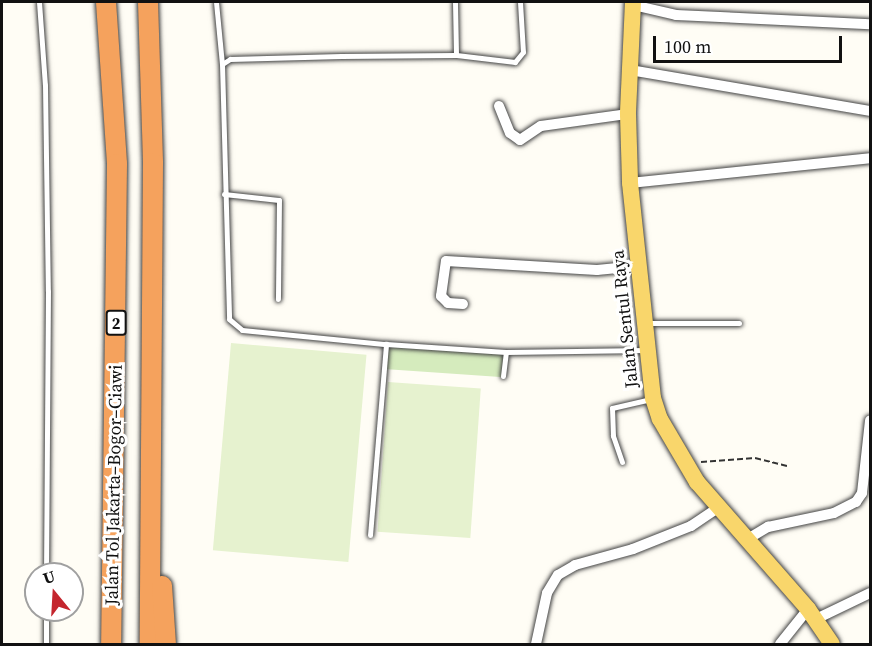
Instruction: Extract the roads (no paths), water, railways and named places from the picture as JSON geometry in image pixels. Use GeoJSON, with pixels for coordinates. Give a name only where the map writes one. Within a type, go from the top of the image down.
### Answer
{"type":"FeatureCollection","features":[{"type":"Feature","properties":{"kind":"highway","name":"Jalan Tol Jakarta–Bogor–Ciawi"},"geometry":{"type":"LineString","coordinates":[[106,2],[117,164],[111,645]]}},
{"type":"Feature","properties":{"kind":"highway","name":"Jalan Tol Jakarta–Bogor–Ciawi"},"geometry":{"type":"LineString","coordinates":[[148,2],[153,163],[150,645]]}},
{"type":"Feature","properties":{"kind":"highway"},"geometry":{"type":"LineString","coordinates":[[152,466],[166,645]]}},
{"type":"Feature","properties":{"kind":"main road","name":"Jalan Sentul Raya"},"geometry":{"type":"LineString","coordinates":[[633,3],[628,114],[630,183],[645,323],[645,350],[653,398],[660,419],[687,466],[718,508],[812,614],[832,645]]}},
{"type":"Feature","properties":{"kind":"street"},"geometry":{"type":"LineString","coordinates":[[633,3],[676,15],[870,24]]}},
{"type":"Feature","properties":{"kind":"street"},"geometry":{"type":"LineString","coordinates":[[630,70],[870,111]]}},
{"type":"Feature","properties":{"kind":"street"},"geometry":{"type":"LineString","coordinates":[[499,106],[510,133],[520,140],[541,126],[557,122],[628,114]]}},
{"type":"Feature","properties":{"kind":"street"},"geometry":{"type":"LineString","coordinates":[[630,183],[870,158]]}},
{"type":"Feature","properties":{"kind":"street"},"geometry":{"type":"LineString","coordinates":[[463,304],[448,303],[441,296],[446,261],[597,270],[638,266]]}},
{"type":"Feature","properties":{"kind":"street"},"geometry":{"type":"LineString","coordinates":[[746,540],[768,527],[834,513],[856,502],[862,493],[870,420]]}},
{"type":"Feature","properties":{"kind":"street"},"geometry":{"type":"LineString","coordinates":[[536,645],[547,593],[558,575],[575,565],[633,549],[691,526],[718,508]]}},
{"type":"Feature","properties":{"kind":"street"},"geometry":{"type":"LineString","coordinates":[[780,645],[812,614],[870,593]]}},
{"type":"Feature","properties":{"kind":"lane"},"geometry":{"type":"LineString","coordinates":[[39,2],[45,85],[48,291],[46,562]]}},
{"type":"Feature","properties":{"kind":"lane"},"geometry":{"type":"LineString","coordinates":[[216,2],[222,64],[229,319],[233,326],[242,330],[386,344],[506,352],[645,350]]}},
{"type":"Feature","properties":{"kind":"lane"},"geometry":{"type":"LineString","coordinates":[[454,2],[456,55]]}},
{"type":"Feature","properties":{"kind":"lane"},"geometry":{"type":"LineString","coordinates":[[222,64],[230,59],[456,55],[520,60],[524,52],[520,2]]}},
{"type":"Feature","properties":{"kind":"lane"},"geometry":{"type":"LineString","coordinates":[[224,194],[279,200],[282,207],[278,299]]}},
{"type":"Feature","properties":{"kind":"lane"},"geometry":{"type":"LineString","coordinates":[[645,323],[739,323]]}},
{"type":"Feature","properties":{"kind":"lane"},"geometry":{"type":"LineString","coordinates":[[370,536],[386,344]]}},
{"type":"Feature","properties":{"kind":"lane"},"geometry":{"type":"LineString","coordinates":[[503,376],[506,352]]}},
{"type":"Feature","properties":{"kind":"lane"},"geometry":{"type":"LineString","coordinates":[[622,462],[613,436],[612,408],[653,398]]}},
{"type":"Feature","properties":{"kind":"lane"},"geometry":{"type":"LineString","coordinates":[[46,622],[46,645]]}}]}
